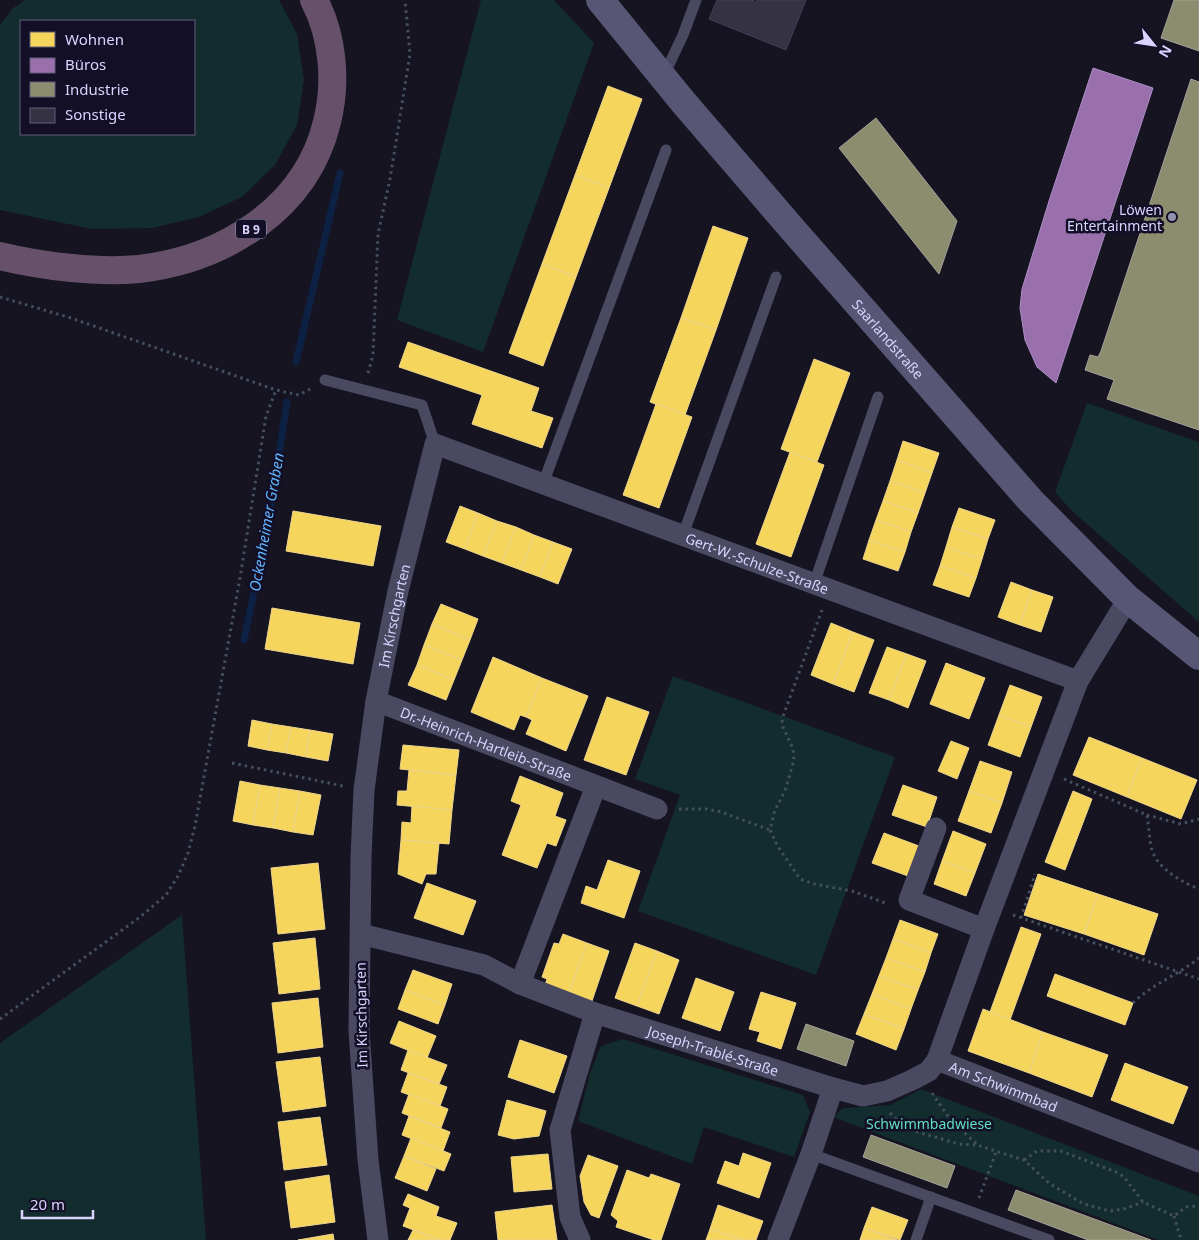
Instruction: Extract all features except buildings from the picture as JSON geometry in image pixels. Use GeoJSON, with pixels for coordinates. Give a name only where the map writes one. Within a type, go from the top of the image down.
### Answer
{"type":"FeatureCollection","features":[{"type":"Feature","properties":{"kind":"highway","name":"B 9"},"geometry":{"type":"LineString","coordinates":[[0,256],[16,260],[85,269],[140,269],[193,257],[232,240],[261,223],[278,209],[306,174],[322,140],[330,112],[332,68],[329,45],[324,24],[314,0]]}},
{"type":"Feature","properties":{"kind":"main road","name":"Saarlandstraße"},"geometry":{"type":"LineString","coordinates":[[600,0],[794,231],[1031,501],[1128,599],[1199,656]]}},
{"type":"Feature","properties":{"kind":"street","name":"Gert-W.-Schulze-Straße"},"geometry":{"type":"LineString","coordinates":[[435,444],[1078,681]]}},
{"type":"Feature","properties":{"kind":"street","name":"Im Kirschgarten"},"geometry":{"type":"LineString","coordinates":[[378,1240],[368,1160],[359,1031],[361,856],[364,790],[376,701],[398,591],[435,444]]}},
{"type":"Feature","properties":{"kind":"street","name":"Am Schwimmbad"},"geometry":{"type":"LineString","coordinates":[[1128,599],[1078,681],[984,929],[938,1060],[1199,1162]]}},
{"type":"Feature","properties":{"kind":"street","name":"Dr.-Heinrich-Hartleib-Straße"},"geometry":{"type":"LineString","coordinates":[[376,701],[657,809]]}},
{"type":"Feature","properties":{"kind":"street"},"geometry":{"type":"LineString","coordinates":[[520,984],[596,786]]}},
{"type":"Feature","properties":{"kind":"street"},"geometry":{"type":"LineString","coordinates":[[936,828],[908,900],[984,929]]}},
{"type":"Feature","properties":{"kind":"street","name":"Joseph-Trablé-Straße"},"geometry":{"type":"LineString","coordinates":[[361,934],[484,965],[520,984],[595,1014],[863,1096],[879,1092],[922,1075],[938,1060]]}},
{"type":"Feature","properties":{"kind":"street"},"geometry":{"type":"LineString","coordinates":[[580,1240],[570,1217],[560,1130],[595,1014]]}},
{"type":"Feature","properties":{"kind":"street"},"geometry":{"type":"LineString","coordinates":[[778,1240],[811,1154],[833,1088]]}},
{"type":"Feature","properties":{"kind":"lane"},"geometry":{"type":"LineString","coordinates":[[663,77],[696,0]]}},
{"type":"Feature","properties":{"kind":"lane"},"geometry":{"type":"LineString","coordinates":[[542,484],[666,150]]}},
{"type":"Feature","properties":{"kind":"lane"},"geometry":{"type":"LineString","coordinates":[[683,535],[776,277]]}},
{"type":"Feature","properties":{"kind":"lane"},"geometry":{"type":"LineString","coordinates":[[325,380],[422,405],[435,444]]}},
{"type":"Feature","properties":{"kind":"lane"},"geometry":{"type":"LineString","coordinates":[[821,587],[878,397]]}},
{"type":"Feature","properties":{"kind":"lane"},"geometry":{"type":"LineString","coordinates":[[811,1154],[1049,1240]]}},
{"type":"Feature","properties":{"kind":"lane"},"geometry":{"type":"LineString","coordinates":[[916,1240],[931,1197]]}},
{"type":"Feature","properties":{"kind":"path"},"geometry":{"type":"LineString","coordinates":[[364,390],[373,355],[378,234],[390,179],[410,54],[405,0]]}},
{"type":"Feature","properties":{"kind":"path"},"geometry":{"type":"LineString","coordinates":[[0,297],[71,318],[276,390],[299,395],[325,380]]}},
{"type":"Feature","properties":{"kind":"path"},"geometry":{"type":"LineString","coordinates":[[0,1019],[140,917],[166,894],[178,876],[188,853],[198,808],[240,578],[266,416],[276,390]]}},
{"type":"Feature","properties":{"kind":"path"},"geometry":{"type":"LineString","coordinates":[[821,587],[782,719],[783,728],[794,749],[794,760],[785,791],[775,810],[770,830],[777,845],[800,879],[852,892],[900,907],[908,900]]}},
{"type":"Feature","properties":{"kind":"path"},"geometry":{"type":"LineString","coordinates":[[232,762],[364,790]]}},
{"type":"Feature","properties":{"kind":"path"},"geometry":{"type":"LineString","coordinates":[[1084,787],[1147,814],[1181,824],[1199,819]]}},
{"type":"Feature","properties":{"kind":"path"},"geometry":{"type":"LineString","coordinates":[[657,809],[721,812],[770,830]]}},
{"type":"Feature","properties":{"kind":"path"},"geometry":{"type":"LineString","coordinates":[[1147,814],[1152,851],[1160,862],[1179,880],[1199,889]]}},
{"type":"Feature","properties":{"kind":"path"},"geometry":{"type":"LineString","coordinates":[[1021,918],[1035,874]]}},
{"type":"Feature","properties":{"kind":"path"},"geometry":{"type":"LineString","coordinates":[[992,908],[1199,979]]}},
{"type":"Feature","properties":{"kind":"path"},"geometry":{"type":"LineString","coordinates":[[1133,1003],[1143,993],[1199,958]]}},
{"type":"Feature","properties":{"kind":"path"},"geometry":{"type":"LineString","coordinates":[[922,1075],[936,1101],[952,1122],[977,1145]]}},
{"type":"Feature","properties":{"kind":"path"},"geometry":{"type":"LineString","coordinates":[[879,1092],[889,1111],[903,1126],[959,1144],[977,1145],[1024,1160],[1050,1184],[1084,1204],[1110,1211],[1124,1209],[1143,1202]]}},
{"type":"Feature","properties":{"kind":"path"},"geometry":{"type":"LineString","coordinates":[[1024,1160],[1037,1151],[1062,1151],[1116,1172],[1124,1177],[1143,1202],[1174,1216],[1181,1240]]}},
{"type":"Feature","properties":{"kind":"path"},"geometry":{"type":"LineString","coordinates":[[975,1212],[996,1152]]}},
{"type":"Feature","properties":{"kind":"path"},"geometry":{"type":"LineString","coordinates":[[1174,1216],[1186,1207],[1199,1206]]}},
{"type":"Feature","properties":{"kind":"green space"},"geometry":{"type":"Polygon","coordinates":[[[25,0],[279,0],[297,34],[304,80],[297,125],[275,165],[242,197],[199,217],[152,228],[92,229],[0,210],[0,25],[13,8],[25,0]]]}},
{"type":"Feature","properties":{"kind":"green space"},"geometry":{"type":"Polygon","coordinates":[[[481,0],[554,0],[594,43],[483,352],[397,320],[481,0]]]}},
{"type":"Feature","properties":{"kind":"green space"},"geometry":{"type":"Polygon","coordinates":[[[1087,403],[1199,442],[1199,622],[1071,510],[1055,492],[1087,403]]]}},
{"type":"Feature","properties":{"kind":"green space"},"geometry":{"type":"Polygon","coordinates":[[[673,676],[895,757],[816,975],[638,911],[680,795],[635,779],[673,676]]]}},
{"type":"Feature","properties":{"kind":"green space"},"geometry":{"type":"Polygon","coordinates":[[[182,915],[206,1240],[0,1240],[0,1043],[182,915]]]}},
{"type":"Feature","properties":{"kind":"green space"},"geometry":{"type":"Polygon","coordinates":[[[623,1039],[803,1095],[810,1112],[794,1157],[704,1127],[692,1164],[578,1121],[590,1073],[601,1046],[623,1039]]]}},
{"type":"Feature","properties":{"kind":"green space","name":"Schwimmbadwiese"},"geometry":{"type":"Polygon","coordinates":[[[921,1089],[1199,1196],[1199,1240],[1158,1240],[833,1117],[843,1108],[890,1105],[921,1089]]]}},
{"type":"Feature","properties":{"kind":"waterway","name":"Ockenheimer Graben"},"geometry":{"type":"LineString","coordinates":[[296,362],[340,173]]}},
{"type":"Feature","properties":{"kind":"waterway","name":"Ockenheimer Graben"},"geometry":{"type":"LineString","coordinates":[[244,640],[269,519],[287,402]]}},
{"type":"Feature","properties":{"kind":"place","name":"Löwen Entertainment"},"geometry":{"type":"Point","coordinates":[1172,217]}}]}
